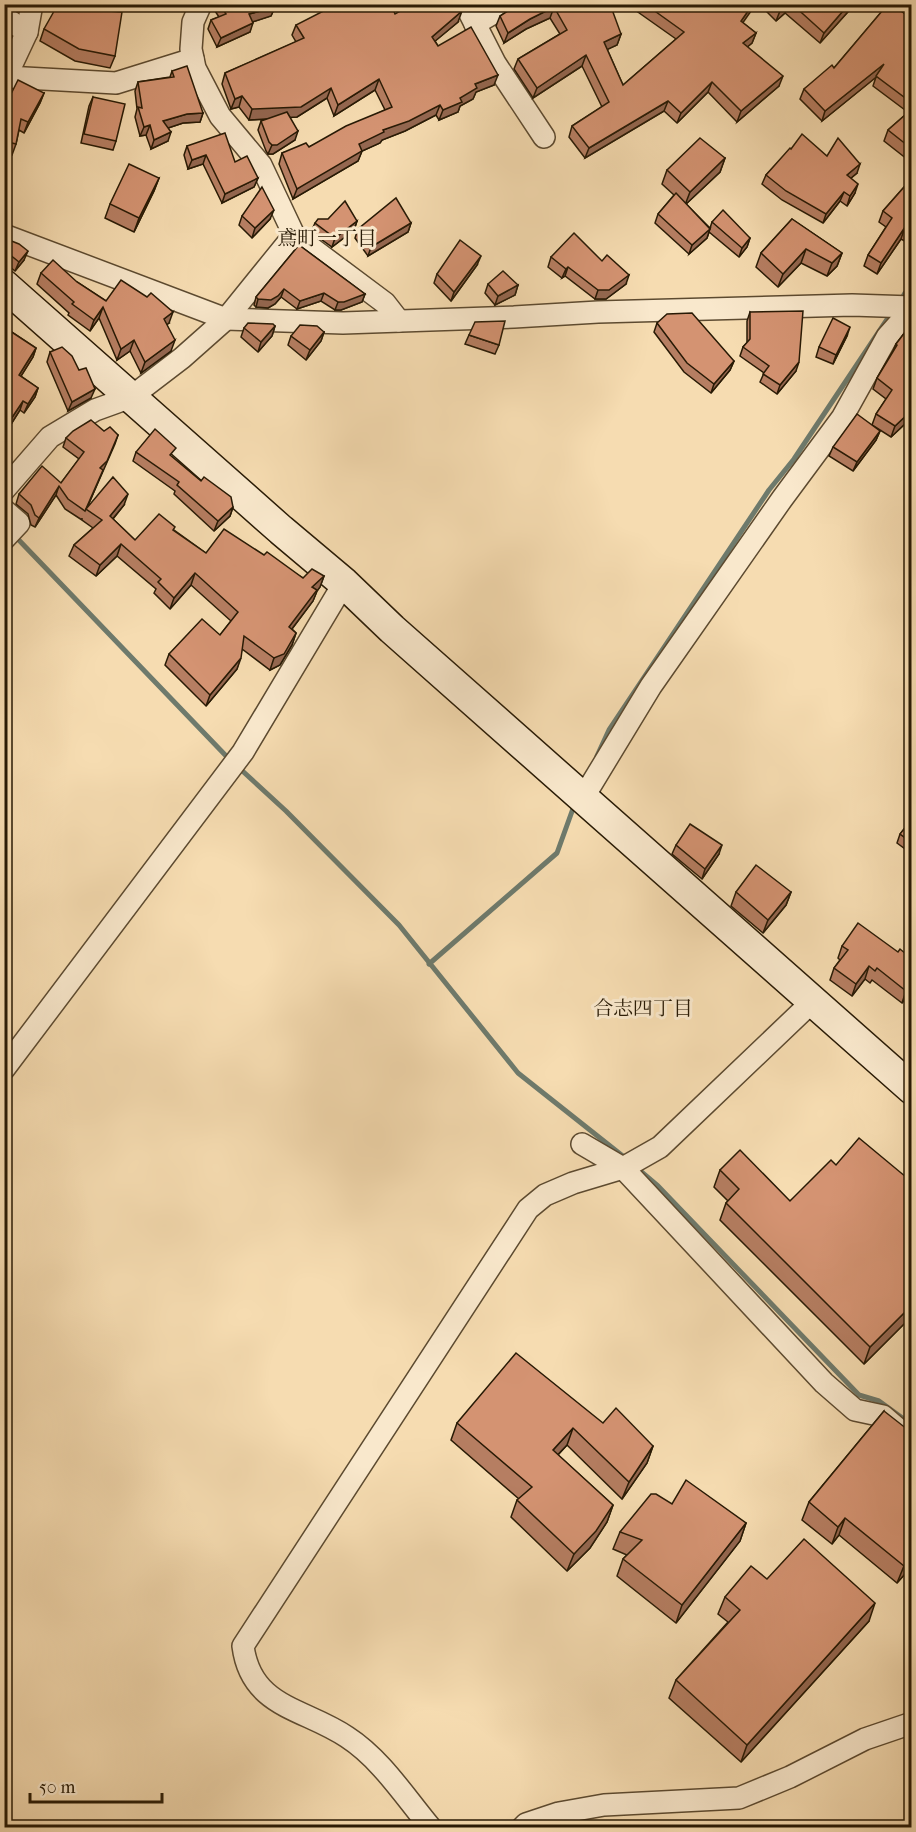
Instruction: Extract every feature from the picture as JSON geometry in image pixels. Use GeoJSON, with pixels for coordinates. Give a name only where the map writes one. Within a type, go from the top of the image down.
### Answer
{"type":"FeatureCollection","features":[{"type":"Feature","properties":{"kind":"street"},"geometry":{"type":"LineString","coordinates":[[32,4],[27,32],[6,79],[116,83],[193,59]]}},
{"type":"Feature","properties":{"kind":"street"},"geometry":{"type":"LineString","coordinates":[[201,4],[193,22],[191,49],[195,68],[220,116],[261,165],[294,235],[385,303],[399,321]]}},
{"type":"Feature","properties":{"kind":"street"},"geometry":{"type":"LineString","coordinates":[[465,4],[495,63],[543,136]]}},
{"type":"Feature","properties":{"kind":"street"},"geometry":{"type":"LineString","coordinates":[[475,24],[509,4]]}},
{"type":"Feature","properties":{"kind":"street"},"geometry":{"type":"LineString","coordinates":[[4,16],[27,32]]}},
{"type":"Feature","properties":{"kind":"street"},"geometry":{"type":"LineString","coordinates":[[4,235],[226,319],[343,323],[598,312],[852,305],[912,308]]}},
{"type":"Feature","properties":{"kind":"street"},"geometry":{"type":"LineString","coordinates":[[4,490],[50,437],[95,410],[131,396],[182,358],[226,319],[294,235]]}},
{"type":"Feature","properties":{"kind":"street"},"geometry":{"type":"LineString","coordinates":[[4,285],[910,1085]]}},
{"type":"Feature","properties":{"kind":"street"},"geometry":{"type":"LineString","coordinates":[[583,798],[651,686],[782,499],[842,418],[887,337],[912,308]]}},
{"type":"Feature","properties":{"kind":"street"},"geometry":{"type":"LineString","coordinates":[[4,510],[18,523],[4,539]]}},
{"type":"Feature","properties":{"kind":"street"},"geometry":{"type":"LineString","coordinates":[[4,1069],[243,752],[344,583]]}},
{"type":"Feature","properties":{"kind":"street"},"geometry":{"type":"LineString","coordinates":[[431,1827],[378,1764],[347,1737],[277,1701],[254,1682],[245,1664],[243,1646],[528,1209],[545,1195],[573,1183],[623,1168],[660,1147],[813,1001]]}},
{"type":"Feature","properties":{"kind":"street"},"geometry":{"type":"LineString","coordinates":[[582,1144],[623,1168],[824,1383],[855,1410],[882,1416],[912,1441]]}},
{"type":"Feature","properties":{"kind":"street"},"geometry":{"type":"LineString","coordinates":[[522,1827],[559,1813],[604,1805],[739,1798],[790,1777],[865,1739],[912,1723]]}},
{"type":"Feature","properties":{"kind":"building"},"geometry":{"type":"Polygon","coordinates":[[[56,4],[83,4],[82,9],[122,12],[115,56],[79,49],[44,29],[56,4]]]}},
{"type":"Feature","properties":{"kind":"building"},"geometry":{"type":"Polygon","coordinates":[[[220,4],[273,4],[275,7],[249,14],[253,23],[221,38],[211,20],[226,14],[220,4]]]}},
{"type":"Feature","properties":{"kind":"building"},"geometry":{"type":"Polygon","coordinates":[[[337,4],[391,4],[395,14],[413,4],[458,4],[462,11],[432,37],[438,46],[471,27],[498,75],[475,84],[477,88],[460,98],[462,102],[443,110],[440,105],[409,121],[383,130],[384,132],[359,144],[362,151],[297,189],[282,153],[306,143],[309,147],[346,126],[392,107],[379,79],[338,105],[331,88],[301,107],[252,109],[242,96],[235,99],[225,73],[304,38],[296,25],[337,4]]]}},
{"type":"Feature","properties":{"kind":"building"},"geometry":{"type":"Polygon","coordinates":[[[519,4],[610,4],[621,34],[604,42],[623,85],[684,32],[645,4],[700,4],[703,7],[705,4],[753,4],[741,21],[756,33],[743,43],[783,76],[741,111],[712,82],[681,113],[668,101],[589,148],[572,126],[609,102],[586,55],[537,88],[518,59],[567,30],[554,7],[508,33],[500,16],[519,4]]]}},
{"type":"Feature","properties":{"kind":"building"},"geometry":{"type":"Polygon","coordinates":[[[773,4],[787,4],[780,11],[773,4]]]}},
{"type":"Feature","properties":{"kind":"building"},"geometry":{"type":"Polygon","coordinates":[[[792,4],[849,4],[824,33],[792,4]]]}},
{"type":"Feature","properties":{"kind":"building"},"geometry":{"type":"Polygon","coordinates":[[[888,4],[912,19],[912,96],[908,100],[876,76],[884,64],[825,111],[804,89],[832,65],[834,68],[888,4]]]}},
{"type":"Feature","properties":{"kind":"building"},"geometry":{"type":"Polygon","coordinates":[[[187,66],[203,113],[187,114],[163,121],[171,132],[154,140],[150,125],[144,127],[138,107],[142,108],[138,82],[174,77],[172,71],[187,66]]]}},
{"type":"Feature","properties":{"kind":"building"},"geometry":{"type":"Polygon","coordinates":[[[18,80],[44,93],[28,122],[21,119],[16,144],[4,141],[4,103],[6,104],[18,80]]]}},
{"type":"Feature","properties":{"kind":"building"},"geometry":{"type":"Polygon","coordinates":[[[93,97],[125,104],[116,141],[84,134],[93,97]]]}},
{"type":"Feature","properties":{"kind":"building"},"geometry":{"type":"Polygon","coordinates":[[[912,109],[912,149],[888,130],[912,109]]]}},
{"type":"Feature","properties":{"kind":"building"},"geometry":{"type":"Polygon","coordinates":[[[287,112],[298,131],[277,145],[272,145],[261,121],[287,112]]]}},
{"type":"Feature","properties":{"kind":"building"},"geometry":{"type":"Polygon","coordinates":[[[225,133],[235,162],[247,156],[258,178],[225,194],[206,155],[192,160],[187,146],[225,133]]]}},
{"type":"Feature","properties":{"kind":"building"},"geometry":{"type":"Polygon","coordinates":[[[802,134],[827,156],[838,138],[860,164],[847,175],[858,184],[850,196],[844,192],[826,214],[786,191],[766,175],[802,134]]]}},
{"type":"Feature","properties":{"kind":"building"},"geometry":{"type":"Polygon","coordinates":[[[700,138],[725,158],[690,192],[667,170],[700,138]]]}},
{"type":"Feature","properties":{"kind":"building"},"geometry":{"type":"Polygon","coordinates":[[[129,164],[159,178],[139,218],[110,204],[129,164]]]}},
{"type":"Feature","properties":{"kind":"building"},"geometry":{"type":"Polygon","coordinates":[[[912,178],[912,231],[905,227],[881,263],[868,255],[892,218],[883,211],[912,178]]]}},
{"type":"Feature","properties":{"kind":"building"},"geometry":{"type":"Polygon","coordinates":[[[262,187],[274,210],[255,228],[242,216],[262,187]]]}},
{"type":"Feature","properties":{"kind":"building"},"geometry":{"type":"Polygon","coordinates":[[[676,193],[710,229],[692,245],[658,214],[676,193]]]}},
{"type":"Feature","properties":{"kind":"building"},"geometry":{"type":"Polygon","coordinates":[[[396,198],[411,223],[371,247],[358,229],[396,198]]]}},
{"type":"Feature","properties":{"kind":"building"},"geometry":{"type":"Polygon","coordinates":[[[345,201],[357,221],[335,238],[315,223],[318,219],[328,219],[345,201]]]}},
{"type":"Feature","properties":{"kind":"building"},"geometry":{"type":"Polygon","coordinates":[[[723,210],[750,238],[742,248],[712,222],[723,210]]]}},
{"type":"Feature","properties":{"kind":"building"},"geometry":{"type":"Polygon","coordinates":[[[792,219],[842,253],[832,263],[806,249],[783,274],[761,253],[792,219]]]}},
{"type":"Feature","properties":{"kind":"building"},"geometry":{"type":"Polygon","coordinates":[[[574,233],[602,261],[607,255],[629,275],[609,290],[598,290],[568,267],[566,269],[551,257],[574,233]]]}},
{"type":"Feature","properties":{"kind":"building"},"geometry":{"type":"Polygon","coordinates":[[[4,238],[19,244],[28,251],[19,262],[4,250],[4,238]]]}},
{"type":"Feature","properties":{"kind":"building"},"geometry":{"type":"Polygon","coordinates":[[[460,240],[481,256],[454,292],[437,274],[460,240]]]}},
{"type":"Feature","properties":{"kind":"building"},"geometry":{"type":"Polygon","coordinates":[[[299,245],[365,294],[344,302],[338,302],[324,293],[300,301],[284,289],[271,300],[258,299],[256,297],[299,245]]]}},
{"type":"Feature","properties":{"kind":"building"},"geometry":{"type":"Polygon","coordinates":[[[53,260],[77,282],[106,301],[121,280],[147,297],[151,293],[173,312],[164,319],[175,340],[145,362],[134,340],[121,349],[103,307],[94,320],[72,304],[74,302],[41,273],[53,260]]]}},
{"type":"Feature","properties":{"kind":"building"},"geometry":{"type":"Polygon","coordinates":[[[503,271],[518,285],[498,296],[488,284],[503,271]]]}},
{"type":"Feature","properties":{"kind":"building"},"geometry":{"type":"Polygon","coordinates":[[[803,311],[799,362],[780,385],[763,374],[769,366],[743,347],[750,339],[750,312],[803,311]]]}},
{"type":"Feature","properties":{"kind":"building"},"geometry":{"type":"Polygon","coordinates":[[[692,313],[734,361],[714,384],[687,363],[657,323],[667,314],[692,313]]]}},
{"type":"Feature","properties":{"kind":"building"},"geometry":{"type":"Polygon","coordinates":[[[833,318],[850,327],[836,355],[819,347],[833,318]]]}},
{"type":"Feature","properties":{"kind":"building"},"geometry":{"type":"Polygon","coordinates":[[[505,321],[499,345],[469,335],[475,322],[505,321]]]}},
{"type":"Feature","properties":{"kind":"building"},"geometry":{"type":"Polygon","coordinates":[[[248,323],[275,326],[261,342],[244,328],[248,323]]]}},
{"type":"Feature","properties":{"kind":"building"},"geometry":{"type":"Polygon","coordinates":[[[912,323],[912,399],[905,405],[912,410],[895,426],[876,414],[892,390],[877,378],[896,344],[912,323]]]}},
{"type":"Feature","properties":{"kind":"building"},"geometry":{"type":"Polygon","coordinates":[[[300,325],[317,326],[324,332],[310,350],[291,336],[300,325]]]}},
{"type":"Feature","properties":{"kind":"building"},"geometry":{"type":"Polygon","coordinates":[[[4,327],[36,348],[19,375],[38,388],[28,404],[23,401],[11,419],[4,415],[4,327]]]}},
{"type":"Feature","properties":{"kind":"building"},"geometry":{"type":"Polygon","coordinates":[[[62,347],[72,356],[79,370],[86,368],[95,389],[72,402],[50,352],[62,347]]]}},
{"type":"Feature","properties":{"kind":"building"},"geometry":{"type":"Polygon","coordinates":[[[857,414],[880,431],[857,462],[833,447],[857,414]]]}},
{"type":"Feature","properties":{"kind":"building"},"geometry":{"type":"Polygon","coordinates":[[[91,420],[104,431],[110,427],[118,435],[107,461],[100,468],[103,470],[85,511],[68,499],[59,486],[39,518],[35,515],[31,505],[19,494],[42,466],[61,483],[84,452],[66,438],[91,420]]]}},
{"type":"Feature","properties":{"kind":"building"},"geometry":{"type":"Polygon","coordinates":[[[155,429],[176,448],[170,455],[201,481],[204,477],[231,497],[233,507],[218,521],[177,485],[179,482],[136,452],[155,429]]]}},
{"type":"Feature","properties":{"kind":"building"},"geometry":{"type":"Polygon","coordinates":[[[113,477],[128,494],[110,516],[135,540],[159,514],[175,527],[173,530],[206,553],[224,529],[264,555],[267,552],[303,578],[312,569],[324,576],[312,587],[317,590],[289,627],[296,633],[284,654],[274,658],[244,636],[241,658],[210,695],[169,654],[202,619],[220,635],[238,612],[195,573],[174,598],[158,582],[161,579],[121,544],[100,565],[74,545],[102,520],[86,509],[113,477]]]}},
{"type":"Feature","properties":{"kind":"building"},"geometry":{"type":"Polygon","coordinates":[[[912,819],[912,843],[900,834],[912,819]]]}},
{"type":"Feature","properties":{"kind":"building"},"geometry":{"type":"Polygon","coordinates":[[[690,824],[722,845],[705,869],[676,845],[690,824]]]}},
{"type":"Feature","properties":{"kind":"building"},"geometry":{"type":"Polygon","coordinates":[[[756,865],[791,892],[768,920],[736,892],[756,865]]]}},
{"type":"Feature","properties":{"kind":"building"},"geometry":{"type":"Polygon","coordinates":[[[858,923],[898,952],[900,949],[912,959],[912,984],[906,991],[877,968],[875,971],[869,966],[856,984],[834,968],[848,950],[842,946],[858,923]]]}},
{"type":"Feature","properties":{"kind":"building"},"geometry":{"type":"Polygon","coordinates":[[[859,1138],[912,1182],[912,1305],[870,1347],[726,1203],[739,1189],[720,1170],[740,1150],[790,1201],[831,1160],[836,1165],[859,1138]]]}},
{"type":"Feature","properties":{"kind":"building"},"geometry":{"type":"Polygon","coordinates":[[[516,1353],[603,1423],[616,1408],[653,1446],[629,1482],[573,1428],[553,1450],[613,1505],[596,1531],[574,1554],[517,1500],[532,1487],[457,1423],[516,1353]]]}},
{"type":"Feature","properties":{"kind":"building"},"geometry":{"type":"Polygon","coordinates":[[[884,1411],[912,1433],[912,1556],[904,1566],[845,1518],[838,1527],[809,1502],[884,1411]]]}},
{"type":"Feature","properties":{"kind":"building"},"geometry":{"type":"Polygon","coordinates":[[[686,1480],[746,1523],[682,1605],[623,1559],[642,1540],[620,1532],[651,1494],[656,1494],[672,1504],[686,1480]]]}},
{"type":"Feature","properties":{"kind":"building"},"geometry":{"type":"Polygon","coordinates":[[[804,1539],[875,1603],[747,1745],[676,1680],[740,1610],[725,1597],[751,1566],[767,1579],[804,1539]]]}},
{"type":"Feature","properties":{"kind":"waterway"},"geometry":{"type":"LineString","coordinates":[[901,300],[905,293],[912,291]]}},
{"type":"Feature","properties":{"kind":"waterway"},"geometry":{"type":"LineString","coordinates":[[597,756],[609,730],[769,490],[794,459],[892,312]]}},
{"type":"Feature","properties":{"kind":"waterway"},"geometry":{"type":"LineString","coordinates":[[14,535],[230,760]]}},
{"type":"Feature","properties":{"kind":"waterway"},"geometry":{"type":"LineString","coordinates":[[237,766],[286,811],[399,925],[518,1073],[624,1157]]}},
{"type":"Feature","properties":{"kind":"waterway"},"geometry":{"type":"LineString","coordinates":[[429,964],[557,853],[575,803]]}},
{"type":"Feature","properties":{"kind":"waterway"},"geometry":{"type":"LineString","coordinates":[[638,1169],[658,1186],[859,1395],[879,1401],[912,1425]]}},
{"type":"Feature","properties":{"kind":"district","name":"鳶町一丁目"},"geometry":{"type":"Point","coordinates":[327,238]}},
{"type":"Feature","properties":{"kind":"district","name":"合志四丁目"},"geometry":{"type":"Point","coordinates":[643,1008]}}]}
